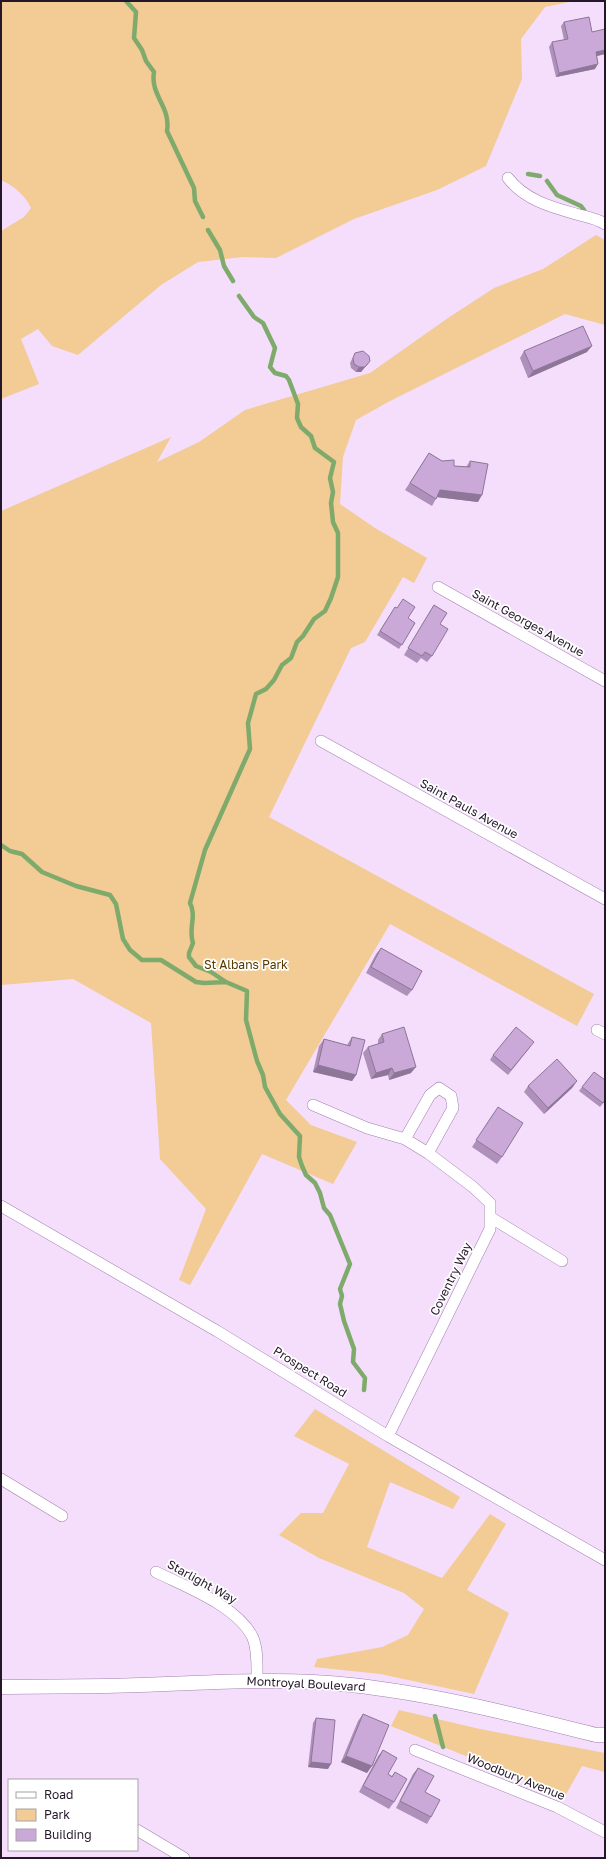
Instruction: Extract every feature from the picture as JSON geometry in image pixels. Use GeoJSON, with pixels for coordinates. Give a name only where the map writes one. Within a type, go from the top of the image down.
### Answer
{"type":"FeatureCollection","features":[{"type":"Feature","properties":{"kind":"street"},"geometry":{"type":"LineString","coordinates":[[508,178],[515,187],[548,207],[597,219],[605,224]]}},
{"type":"Feature","properties":{"kind":"street","name":"Saint Georges Avenue"},"geometry":{"type":"LineString","coordinates":[[438,587],[605,681]]}},
{"type":"Feature","properties":{"kind":"street","name":"Saint Pauls Avenue"},"geometry":{"type":"LineString","coordinates":[[321,742],[605,899]]}},
{"type":"Feature","properties":{"kind":"street"},"geometry":{"type":"LineString","coordinates":[[405,1140],[430,1095],[439,1088],[451,1096],[453,1108],[428,1153]]}},
{"type":"Feature","properties":{"kind":"street","name":"Coventry Way"},"geometry":{"type":"LineString","coordinates":[[313,1105],[367,1128],[405,1140],[428,1153],[473,1187],[490,1203],[490,1229],[388,1436]]}},
{"type":"Feature","properties":{"kind":"street","name":"Prospect Road"},"geometry":{"type":"LineString","coordinates":[[1,1206],[217,1331],[388,1436],[605,1560]]}},
{"type":"Feature","properties":{"kind":"street"},"geometry":{"type":"LineString","coordinates":[[490,1216],[562,1261]]}},
{"type":"Feature","properties":{"kind":"street"},"geometry":{"type":"LineString","coordinates":[[1,1479],[62,1516]]}},
{"type":"Feature","properties":{"kind":"street","name":"Starlight Way"},"geometry":{"type":"LineString","coordinates":[[156,1572],[224,1607],[243,1622],[253,1639],[257,1658],[257,1681]]}},
{"type":"Feature","properties":{"kind":"street","name":"Montroyal Boulevard"},"geometry":{"type":"LineString","coordinates":[[1,1687],[136,1686],[257,1681],[350,1684],[405,1692],[513,1714],[596,1735],[605,1735]]}},
{"type":"Feature","properties":{"kind":"street","name":"Woodbury Avenue"},"geometry":{"type":"LineString","coordinates":[[415,1750],[557,1807],[605,1832]]}},
{"type":"Feature","properties":{"kind":"street"},"geometry":{"type":"LineString","coordinates":[[138,1831],[184,1858]]}},
{"type":"Feature","properties":{"kind":"green space"},"geometry":{"type":"Polygon","coordinates":[[[1,1],[574,1],[545,7],[521,39],[522,79],[486,166],[437,190],[354,219],[276,258],[243,257],[198,262],[161,285],[78,355],[52,346],[38,329],[21,339],[39,384],[1,399],[1,231],[24,217],[31,208],[19,191],[1,180],[1,1]]]}},
{"type":"Feature","properties":{"kind":"green space","name":"St Albans Park"},"geometry":{"type":"Polygon","coordinates":[[[596,235],[605,240],[605,325],[565,314],[390,401],[356,420],[343,457],[340,504],[375,528],[427,558],[414,583],[403,577],[365,642],[351,648],[269,817],[594,994],[577,1026],[390,924],[286,1100],[311,1125],[357,1142],[333,1184],[262,1154],[190,1285],[179,1280],[206,1209],[160,1159],[151,1023],[73,979],[1,985],[1,511],[171,437],[157,462],[199,442],[245,410],[370,373],[448,318],[494,288],[543,269],[596,235]]]}},
{"type":"Feature","properties":{"kind":"green space"},"geometry":{"type":"Polygon","coordinates":[[[315,1409],[460,1497],[453,1509],[390,1482],[367,1547],[442,1578],[490,1514],[506,1524],[467,1590],[509,1613],[474,1694],[380,1674],[314,1667],[317,1659],[382,1647],[408,1635],[424,1609],[404,1593],[319,1558],[279,1535],[301,1513],[323,1513],[349,1464],[294,1436],[315,1409]]]}},
{"type":"Feature","properties":{"kind":"green space"},"geometry":{"type":"Polygon","coordinates":[[[399,1710],[480,1729],[605,1753],[605,1772],[582,1766],[565,1796],[391,1726],[399,1710]]]}},
{"type":"Feature","properties":{"kind":"building"},"geometry":{"type":"Polygon","coordinates":[[[589,17],[592,32],[605,29],[605,50],[596,52],[598,64],[559,73],[552,42],[568,39],[564,22],[589,17]]]}},
{"type":"Feature","properties":{"kind":"building"},"geometry":{"type":"Polygon","coordinates":[[[583,326],[592,346],[533,371],[524,351],[583,326]]]}},
{"type":"Feature","properties":{"kind":"building"},"geometry":{"type":"Polygon","coordinates":[[[363,351],[369,356],[370,361],[365,367],[359,367],[354,364],[353,358],[355,353],[363,351]]]}},
{"type":"Feature","properties":{"kind":"building"},"geometry":{"type":"Polygon","coordinates":[[[429,453],[442,461],[454,460],[454,466],[470,467],[470,461],[488,464],[482,495],[440,490],[436,499],[410,483],[429,453]]]}},
{"type":"Feature","properties":{"kind":"building"},"geometry":{"type":"Polygon","coordinates":[[[403,599],[415,607],[408,618],[415,623],[402,645],[380,631],[395,607],[397,608],[403,599]]]}},
{"type":"Feature","properties":{"kind":"building"},"geometry":{"type":"Polygon","coordinates":[[[434,605],[447,613],[440,624],[448,629],[432,656],[425,652],[422,656],[408,648],[434,605]]]}},
{"type":"Feature","properties":{"kind":"building"},"geometry":{"type":"Polygon","coordinates":[[[381,948],[422,971],[412,990],[371,967],[381,948]]]}},
{"type":"Feature","properties":{"kind":"building"},"geometry":{"type":"Polygon","coordinates":[[[404,1027],[416,1067],[394,1073],[392,1068],[376,1073],[368,1047],[384,1042],[382,1034],[404,1027]]]}},
{"type":"Feature","properties":{"kind":"building"},"geometry":{"type":"Polygon","coordinates":[[[516,1027],[534,1042],[511,1070],[493,1055],[516,1027]]]}},
{"type":"Feature","properties":{"kind":"building"},"geometry":{"type":"Polygon","coordinates":[[[352,1037],[365,1040],[356,1075],[318,1065],[324,1039],[350,1046],[352,1037]]]}},
{"type":"Feature","properties":{"kind":"building"},"geometry":{"type":"Polygon","coordinates":[[[557,1059],[577,1081],[548,1108],[528,1086],[557,1059]]]}},
{"type":"Feature","properties":{"kind":"building"},"geometry":{"type":"Polygon","coordinates":[[[594,1072],[605,1080],[605,1100],[603,1103],[582,1087],[594,1072]]]}},
{"type":"Feature","properties":{"kind":"building"},"geometry":{"type":"Polygon","coordinates":[[[498,1107],[523,1123],[502,1157],[476,1140],[498,1107]]]}},
{"type":"Feature","properties":{"kind":"building"},"geometry":{"type":"Polygon","coordinates":[[[363,1714],[389,1725],[372,1766],[346,1756],[363,1714]]]}},
{"type":"Feature","properties":{"kind":"building"},"geometry":{"type":"Polygon","coordinates":[[[316,1718],[335,1720],[331,1764],[311,1762],[316,1718]]]}},
{"type":"Feature","properties":{"kind":"building"},"geometry":{"type":"Polygon","coordinates":[[[383,1750],[397,1758],[388,1774],[392,1777],[395,1772],[407,1779],[394,1802],[363,1786],[383,1750]]]}},
{"type":"Feature","properties":{"kind":"building"},"geometry":{"type":"Polygon","coordinates":[[[418,1768],[434,1776],[425,1792],[440,1800],[431,1817],[400,1801],[418,1768]]]}},
{"type":"Feature","properties":{"kind":"waterway"},"geometry":{"type":"LineString","coordinates":[[126,1],[136,12],[134,38],[142,50],[146,61],[154,72],[155,88],[166,115],[167,131],[194,188],[195,201],[203,217]]}},
{"type":"Feature","properties":{"kind":"waterway"},"geometry":{"type":"LineString","coordinates":[[528,174],[540,176]]}},
{"type":"Feature","properties":{"kind":"waterway"},"geometry":{"type":"LineString","coordinates":[[547,181],[557,195],[581,206],[584,210]]}},
{"type":"Feature","properties":{"kind":"waterway"},"geometry":{"type":"LineString","coordinates":[[208,230],[220,250],[224,266],[233,281]]}},
{"type":"Feature","properties":{"kind":"waterway"},"geometry":{"type":"LineString","coordinates":[[239,296],[254,317],[263,323],[275,348],[270,367],[275,373],[286,376],[289,380],[298,404],[297,418],[301,427],[311,436],[315,448],[334,462],[330,478],[333,492],[331,503],[333,522],[338,533],[338,577],[325,611],[314,619],[303,636],[297,642],[291,658],[282,665],[274,680],[266,689],[256,694],[248,723],[250,749],[205,850],[190,903],[193,913],[191,933],[193,943],[189,957],[196,966],[211,972],[226,982],[247,991],[246,1020],[257,1061],[263,1075],[265,1087],[280,1114],[300,1136],[299,1157],[302,1166],[306,1175],[315,1183],[320,1193],[324,1208],[330,1215],[350,1264],[340,1289],[342,1296],[340,1304],[344,1321],[354,1349],[353,1362],[365,1378],[364,1390]]}},
{"type":"Feature","properties":{"kind":"waterway"},"geometry":{"type":"LineString","coordinates":[[1,845],[10,851],[22,854],[42,872],[76,886],[110,895],[116,904],[123,939],[130,950],[142,960],[161,960],[196,982],[226,982]]}},
{"type":"Feature","properties":{"kind":"waterway"},"geometry":{"type":"LineString","coordinates":[[435,1716],[443,1747]]}}]}
